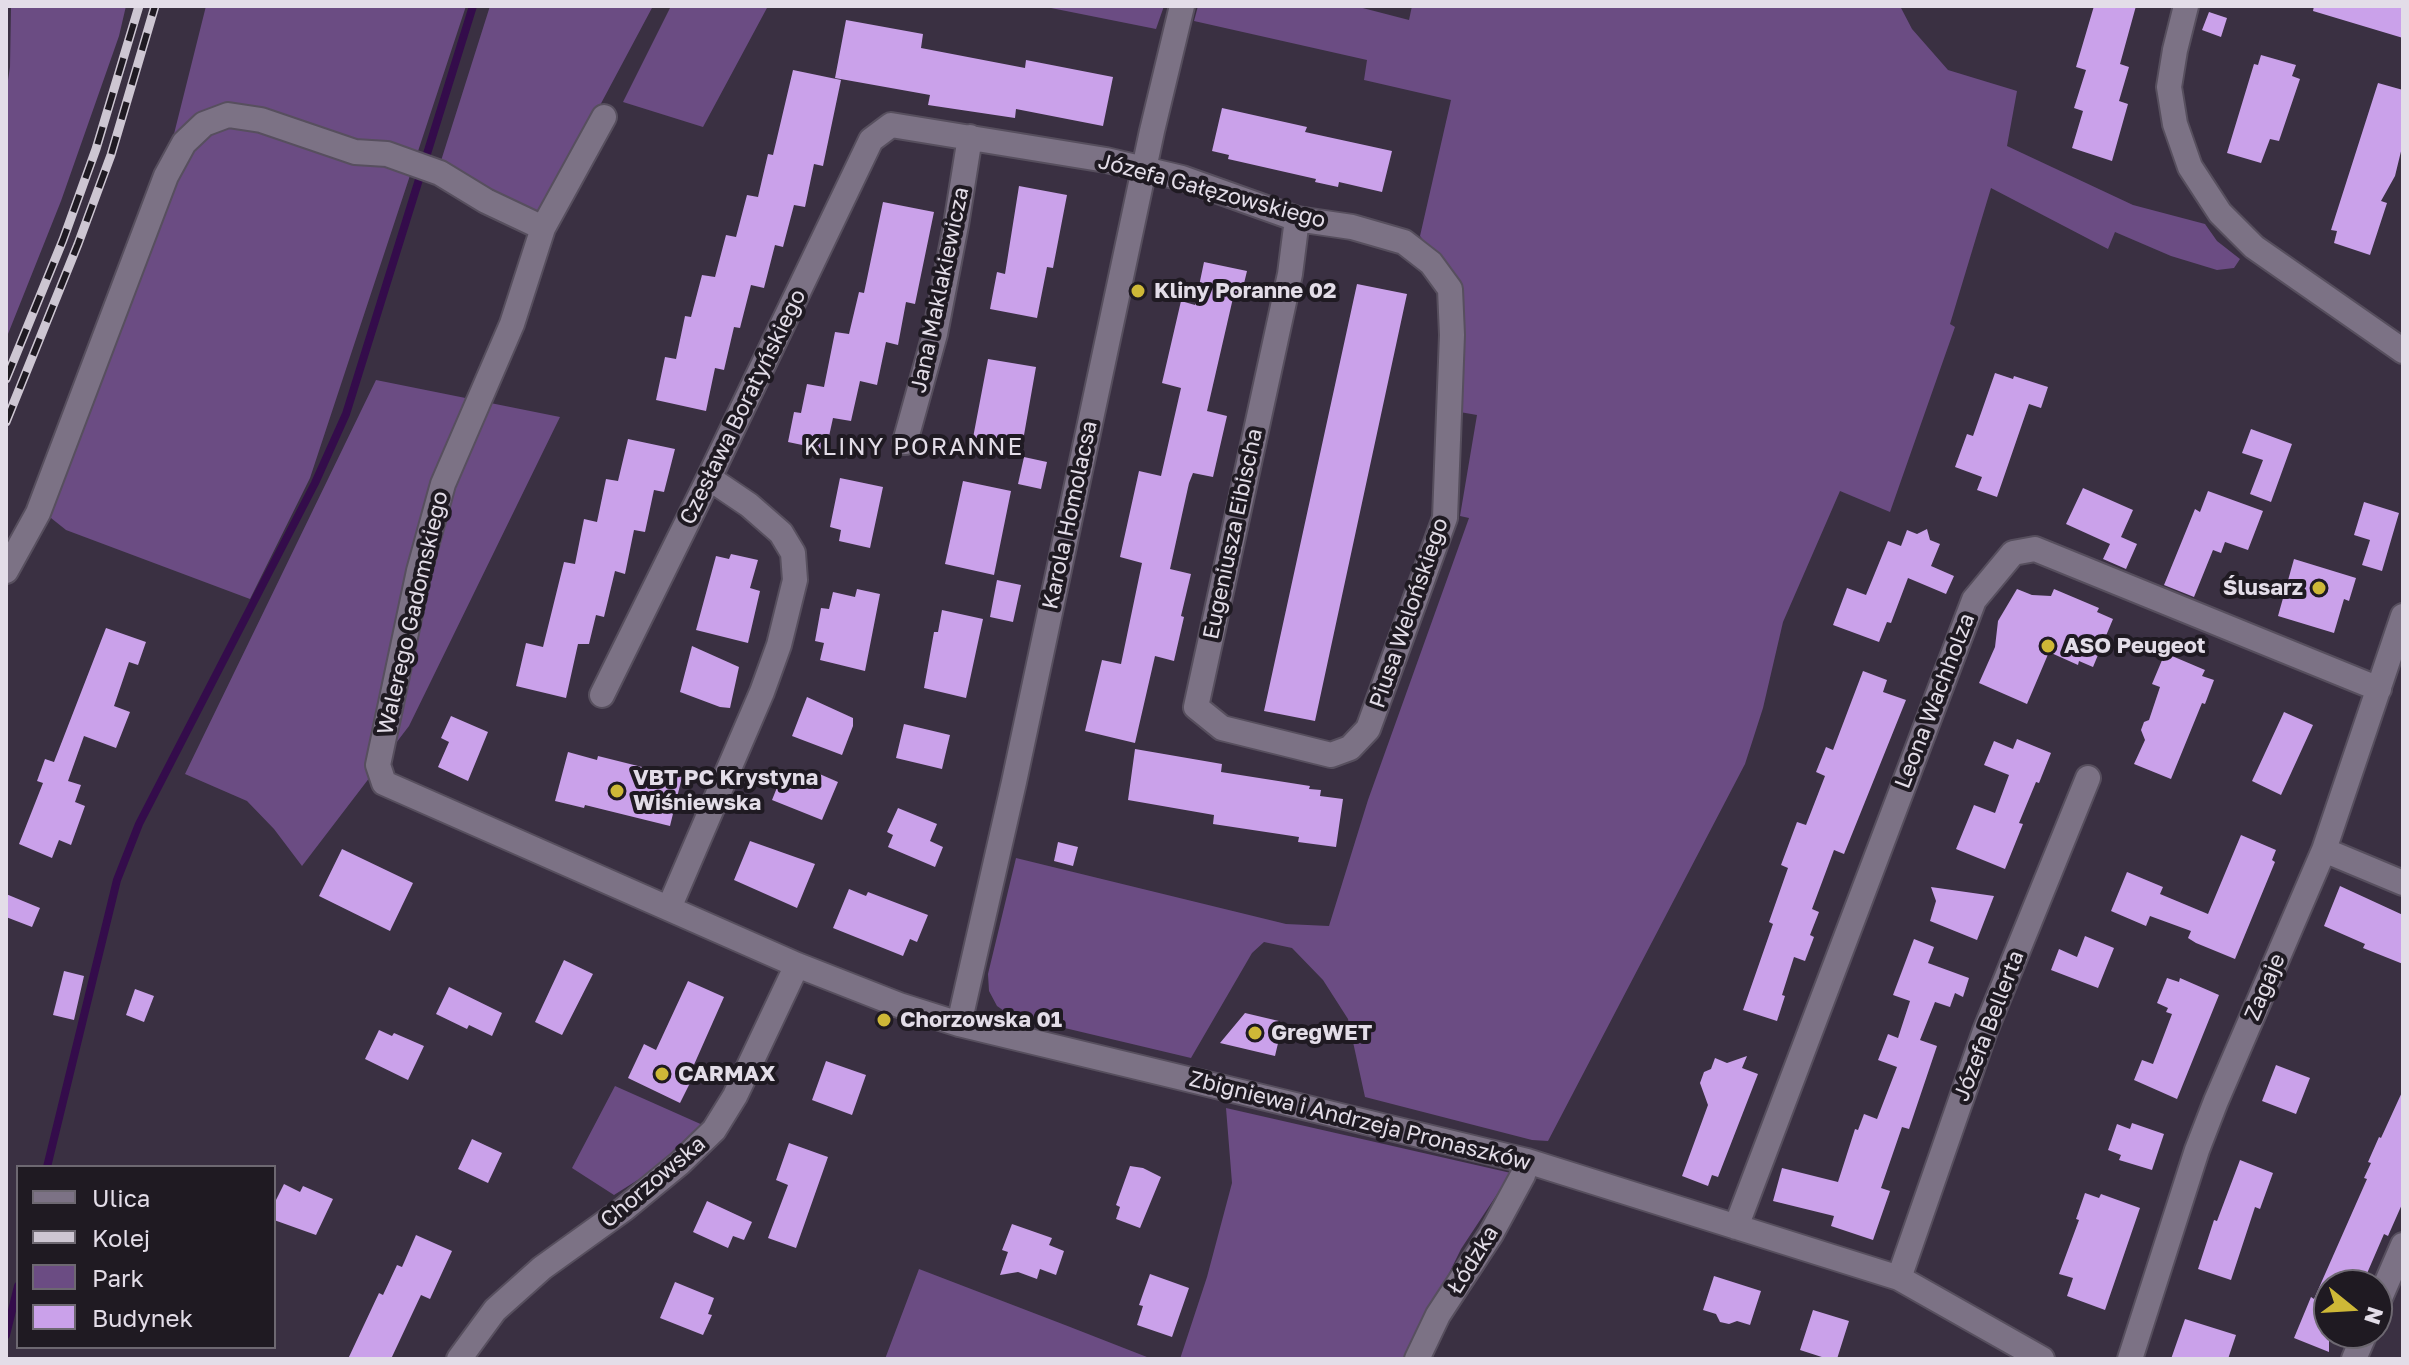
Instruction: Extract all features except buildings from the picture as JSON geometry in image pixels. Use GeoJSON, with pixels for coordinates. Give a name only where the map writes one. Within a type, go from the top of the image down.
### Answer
{"type":"FeatureCollection","features":[{"type":"Feature","properties":{"kind":"street","name":"Karola Homolacsa"},"geometry":{"type":"LineString","coordinates":[[959,1024],[1182,6]]}},
{"type":"Feature","properties":{"kind":"street"},"geometry":{"type":"LineString","coordinates":[[2186,6],[2169,87],[2175,124],[2190,167],[2220,213],[2254,247],[2403,351]]}},
{"type":"Feature","properties":{"kind":"street"},"geometry":{"type":"LineString","coordinates":[[6,571],[38,513],[166,176],[184,143],[204,124],[228,115],[261,120],[355,152],[387,154],[440,173],[486,201],[543,228]]}},
{"type":"Feature","properties":{"kind":"street","name":"Walerego Gadomskiego"},"geometry":{"type":"LineString","coordinates":[[604,117],[543,228],[512,324],[443,484],[419,571],[378,765],[384,783],[669,908]]}},
{"type":"Feature","properties":{"kind":"street","name":"Józefa Gałęzowskiego"},"geometry":{"type":"LineString","coordinates":[[891,125],[1182,178],[1297,219],[1352,227],[1404,242],[1431,263]]}},
{"type":"Feature","properties":{"kind":"street","name":"Czesława Boratyńskiego"},"geometry":{"type":"LineString","coordinates":[[602,695],[871,140],[891,125]]}},
{"type":"Feature","properties":{"kind":"street","name":"Jana Maklakiewicza"},"geometry":{"type":"LineString","coordinates":[[905,442],[935,334],[970,137]]}},
{"type":"Feature","properties":{"kind":"street","name":"Eugeniusza Eibischa"},"geometry":{"type":"LineString","coordinates":[[1297,219],[1290,274],[1196,707],[1222,728],[1331,755]]}},
{"type":"Feature","properties":{"kind":"street","name":"Piusa Welońskiego"},"geometry":{"type":"LineString","coordinates":[[1331,755],[1350,748],[1368,729],[1445,518],[1452,335],[1450,289],[1431,263]]}},
{"type":"Feature","properties":{"kind":"street"},"geometry":{"type":"LineString","coordinates":[[669,908],[762,692],[779,645],[795,580],[793,553],[781,533],[749,505],[709,478]]}},
{"type":"Feature","properties":{"kind":"street","name":"Leona Wachholza"},"geometry":{"type":"LineString","coordinates":[[1736,1227],[1974,600],[2013,553],[2035,549],[2379,689]]}},
{"type":"Feature","properties":{"kind":"street","name":"Zagaje"},"geometry":{"type":"LineString","coordinates":[[2130,1359],[2216,1101],[2324,850],[2403,616]]}},
{"type":"Feature","properties":{"kind":"street","name":"Józefa Bellerta"},"geometry":{"type":"LineString","coordinates":[[1899,1278],[1985,1031],[2088,778]]}},
{"type":"Feature","properties":{"kind":"street"},"geometry":{"type":"LineString","coordinates":[[2324,850],[2403,883]]}},
{"type":"Feature","properties":{"kind":"street","name":"Zbigniewa i Andrzeja Pronaszków"},"geometry":{"type":"LineString","coordinates":[[669,908],[797,965],[899,1005],[959,1024],[1527,1161],[1899,1278],[2042,1359]]}},
{"type":"Feature","properties":{"kind":"street","name":"Chorzowska"},"geometry":{"type":"LineString","coordinates":[[459,1359],[495,1310],[542,1268],[636,1200],[714,1130],[748,1070],[797,965]]}},
{"type":"Feature","properties":{"kind":"street","name":"Łódzka"},"geometry":{"type":"LineString","coordinates":[[1417,1359],[1438,1315],[1491,1234],[1517,1187],[1527,1161]]}},
{"type":"Feature","properties":{"kind":"street"},"geometry":{"type":"LineString","coordinates":[[2393,1269],[2403,1245]]}},
{"type":"Feature","properties":{"kind":"green space"},"geometry":{"type":"Polygon","coordinates":[[[11,6],[126,6],[119,36],[61,201],[6,339],[6,94],[10,67],[11,6]]]}},
{"type":"Feature","properties":{"kind":"green space"},"geometry":{"type":"Polygon","coordinates":[[[206,6],[466,6],[310,478],[250,599],[66,530],[41,510],[168,158],[206,6]]]}},
{"type":"Feature","properties":{"kind":"green space"},"geometry":{"type":"Polygon","coordinates":[[[490,6],[653,6],[542,214],[440,164],[490,6]]]}},
{"type":"Feature","properties":{"kind":"green space"},"geometry":{"type":"Polygon","coordinates":[[[671,6],[768,6],[703,127],[623,102],[671,6]]]}},
{"type":"Feature","properties":{"kind":"green space"},"geometry":{"type":"Polygon","coordinates":[[[1041,6],[1164,6],[1156,29],[1041,6]]]}},
{"type":"Feature","properties":{"kind":"green space"},"geometry":{"type":"Polygon","coordinates":[[[1198,6],[1355,6],[1409,20],[1412,6],[1900,6],[1912,29],[1948,70],[2017,91],[2007,146],[2133,205],[2205,224],[2217,241],[2240,259],[2234,268],[2217,270],[2171,256],[2115,232],[2108,249],[1991,188],[1950,324],[1955,327],[1890,512],[1840,491],[1783,622],[1763,708],[1745,764],[1548,1141],[1532,1140],[1365,1097],[1348,1019],[1323,980],[1292,948],[1264,942],[1252,953],[1191,1058],[1010,1015],[997,1006],[989,991],[988,974],[1016,858],[1286,924],[1329,926],[1368,800],[1469,518],[1460,516],[1477,415],[1454,411],[1454,278],[1420,236],[1451,100],[1364,80],[1367,60],[1194,21],[1198,6]]]}},
{"type":"Feature","properties":{"kind":"green space"},"geometry":{"type":"Polygon","coordinates":[[[376,380],[560,417],[409,726],[302,866],[274,829],[247,801],[185,774],[376,380]]]}},
{"type":"Feature","properties":{"kind":"green space"},"geometry":{"type":"Polygon","coordinates":[[[615,1086],[705,1126],[674,1157],[614,1195],[572,1168],[615,1086]]]}},
{"type":"Feature","properties":{"kind":"green space"},"geometry":{"type":"Polygon","coordinates":[[[1226,1108],[1511,1173],[1461,1249],[1407,1359],[1180,1359],[1207,1277],[1232,1183],[1226,1108]]]}},
{"type":"Feature","properties":{"kind":"green space"},"geometry":{"type":"Polygon","coordinates":[[[919,1269],[1065,1325],[1152,1359],[885,1359],[919,1269]]]}},
{"type":"Feature","properties":{"kind":"waterway"},"geometry":{"type":"LineString","coordinates":[[47,1165],[117,880],[139,824],[315,483],[346,414],[473,6]]}},
{"type":"Feature","properties":{"kind":"waterway"},"geometry":{"type":"LineString","coordinates":[[6,1335],[16,1294]]}},
{"type":"Feature","properties":{"kind":"railway"},"geometry":{"type":"LineString","coordinates":[[6,379],[63,240],[96,149],[139,6]]}},
{"type":"Feature","properties":{"kind":"railway"},"geometry":{"type":"LineString","coordinates":[[6,422],[111,155],[155,6]]}},
{"type":"Feature","properties":{"kind":"place","name":"Kliny Poranne 02"},"geometry":{"type":"Point","coordinates":[1138,291]}},
{"type":"Feature","properties":{"kind":"place","name":"Ślusarz"},"geometry":{"type":"Point","coordinates":[2319,588]}},
{"type":"Feature","properties":{"kind":"place","name":"ASO Peugeot"},"geometry":{"type":"Point","coordinates":[2048,646]}},
{"type":"Feature","properties":{"kind":"place","name":"VBT PC Krystyna Wiśniewska"},"geometry":{"type":"Point","coordinates":[617,791]}},
{"type":"Feature","properties":{"kind":"place","name":"Chorzowska 01"},"geometry":{"type":"Point","coordinates":[884,1020]}},
{"type":"Feature","properties":{"kind":"place","name":"GregWET"},"geometry":{"type":"Point","coordinates":[1255,1033]}},
{"type":"Feature","properties":{"kind":"place","name":"CARMAX"},"geometry":{"type":"Point","coordinates":[662,1074]}},
{"type":"Feature","properties":{"kind":"district","name":"KLINY PORANNE"},"geometry":{"type":"Point","coordinates":[914,447]}}]}
